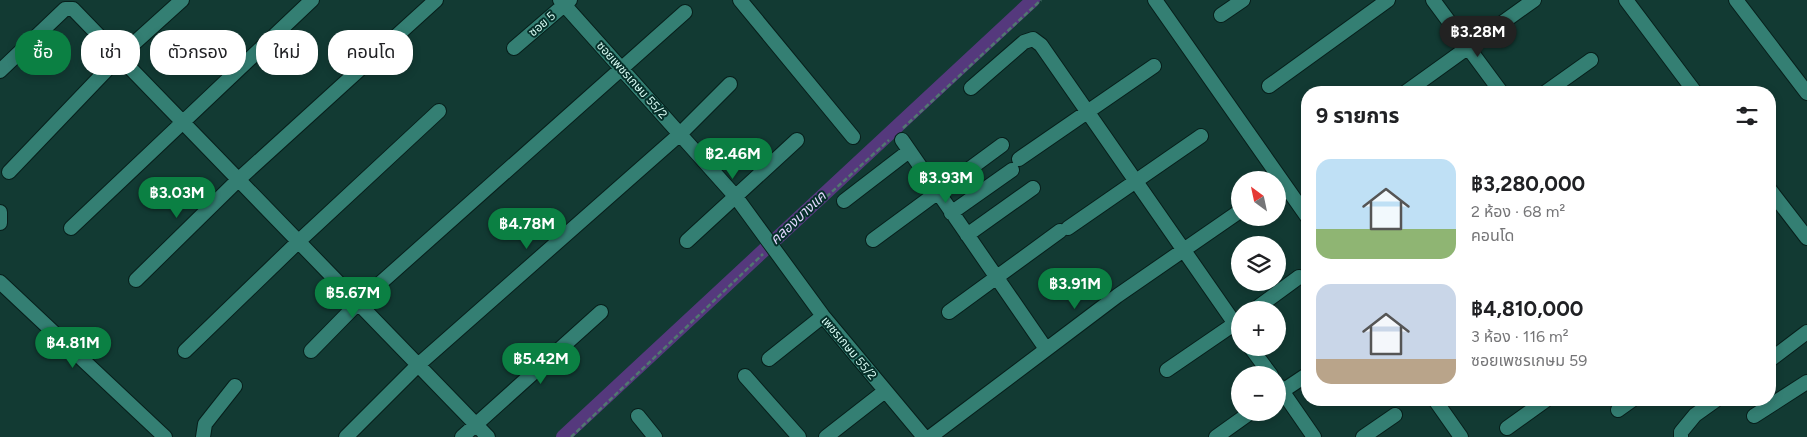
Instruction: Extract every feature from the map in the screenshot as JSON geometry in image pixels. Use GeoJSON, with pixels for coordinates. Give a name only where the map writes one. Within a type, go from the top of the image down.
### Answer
{"type":"FeatureCollection","features":[{"type":"Feature","properties":{"kind":"street"},"geometry":{"type":"LineString","coordinates":[[140,38],[182,0]]}},
{"type":"Feature","properties":{"kind":"street"},"geometry":{"type":"LineString","coordinates":[[71,228],[312,0]]}},
{"type":"Feature","properties":{"kind":"street"},"geometry":{"type":"LineString","coordinates":[[136,280],[239,179],[436,0]]}},
{"type":"Feature","properties":{"kind":"street"},"geometry":{"type":"LineString","coordinates":[[740,0],[853,137]]}},
{"type":"Feature","properties":{"kind":"street"},"geometry":{"type":"LineString","coordinates":[[1155,0],[1301,208]]}},
{"type":"Feature","properties":{"kind":"street"},"geometry":{"type":"LineString","coordinates":[[1221,15],[1243,0]]}},
{"type":"Feature","properties":{"kind":"street"},"geometry":{"type":"LineString","coordinates":[[1269,86],[1388,0]]}},
{"type":"Feature","properties":{"kind":"street"},"geometry":{"type":"LineString","coordinates":[[1433,0],[1496,86]]}},
{"type":"Feature","properties":{"kind":"street"},"geometry":{"type":"LineString","coordinates":[[1414,86],[1534,0]]}},
{"type":"Feature","properties":{"kind":"street"},"geometry":{"type":"LineString","coordinates":[[1626,0],[1690,86]]}},
{"type":"Feature","properties":{"kind":"street"},"geometry":{"type":"LineString","coordinates":[[1736,0],[1807,93]]}},
{"type":"Feature","properties":{"kind":"street","name":"ซอย 5"},"geometry":{"type":"LineString","coordinates":[[514,48],[565,2]]}},
{"type":"Feature","properties":{"kind":"street","name":"ซอยเพชรเกษม 55/2"},"geometry":{"type":"LineString","coordinates":[[565,2],[621,69],[736,197],[776,250]]}},
{"type":"Feature","properties":{"kind":"street"},"geometry":{"type":"LineString","coordinates":[[0,71],[68,7],[73,9],[94,30]]}},
{"type":"Feature","properties":{"kind":"street"},"geometry":{"type":"LineString","coordinates":[[311,351],[358,303],[685,12]]}},
{"type":"Feature","properties":{"kind":"street"},"geometry":{"type":"LineString","coordinates":[[971,88],[1024,42],[1033,39],[1041,45],[1231,315]]}},
{"type":"Feature","properties":{"kind":"street"},"geometry":{"type":"LineString","coordinates":[[1554,86],[1591,60]]}},
{"type":"Feature","properties":{"kind":"street"},"geometry":{"type":"LineString","coordinates":[[951,213],[1015,164],[1154,66]]}},
{"type":"Feature","properties":{"kind":"street"},"geometry":{"type":"LineString","coordinates":[[9,172],[102,75]]}},
{"type":"Feature","properties":{"kind":"street"},"geometry":{"type":"LineString","coordinates":[[139,75],[488,437]]}},
{"type":"Feature","properties":{"kind":"street"},"geometry":{"type":"LineString","coordinates":[[346,437],[418,365],[680,134],[730,84]]}},
{"type":"Feature","properties":{"kind":"street"},"geometry":{"type":"LineString","coordinates":[[185,351],[298,241],[439,111]]}},
{"type":"Feature","properties":{"kind":"street"},"geometry":{"type":"LineString","coordinates":[[949,312],[1064,229],[1201,136]]}},
{"type":"Feature","properties":{"kind":"street"},"geometry":{"type":"LineString","coordinates":[[844,200],[902,139],[1046,349]]}},
{"type":"Feature","properties":{"kind":"street"},"geometry":{"type":"LineString","coordinates":[[687,241],[797,140]]}},
{"type":"Feature","properties":{"kind":"street"},"geometry":{"type":"LineString","coordinates":[[873,240],[1002,145]]}},
{"type":"Feature","properties":{"kind":"street"},"geometry":{"type":"LineString","coordinates":[[967,235],[1033,188]]}},
{"type":"Feature","properties":{"kind":"street"},"geometry":{"type":"LineString","coordinates":[[1776,198],[1807,238]]}},
{"type":"Feature","properties":{"kind":"street"},"geometry":{"type":"LineString","coordinates":[[0,212],[0,223]]}},
{"type":"Feature","properties":{"kind":"street"},"geometry":{"type":"LineString","coordinates":[[930,437],[1117,296],[1231,217]]}},
{"type":"Feature","properties":{"kind":"street","name":"เพชรเกษม 55/2"},"geometry":{"type":"LineString","coordinates":[[776,250],[823,316],[924,437]]}},
{"type":"Feature","properties":{"kind":"street"},"geometry":{"type":"LineString","coordinates":[[1266,301],[1299,277]]}},
{"type":"Feature","properties":{"kind":"street"},"geometry":{"type":"LineString","coordinates":[[0,282],[165,437]]}},
{"type":"Feature","properties":{"kind":"street"},"geometry":{"type":"LineString","coordinates":[[462,437],[601,312]]}},
{"type":"Feature","properties":{"kind":"street"},"geometry":{"type":"LineString","coordinates":[[769,359],[823,316]]}},
{"type":"Feature","properties":{"kind":"street"},"geometry":{"type":"LineString","coordinates":[[1167,370],[1231,329]]}},
{"type":"Feature","properties":{"kind":"street"},"geometry":{"type":"LineString","coordinates":[[1776,355],[1807,332]]}},
{"type":"Feature","properties":{"kind":"street"},"geometry":{"type":"LineString","coordinates":[[746,376],[799,437]]}},
{"type":"Feature","properties":{"kind":"street"},"geometry":{"type":"LineString","coordinates":[[1286,386],[1301,378]]}},
{"type":"Feature","properties":{"kind":"street"},"geometry":{"type":"LineString","coordinates":[[1776,402],[1807,382]]}},
{"type":"Feature","properties":{"kind":"street"},"geometry":{"type":"LineString","coordinates":[[203,437],[205,424],[235,386]]}},
{"type":"Feature","properties":{"kind":"street"},"geometry":{"type":"LineString","coordinates":[[826,437],[885,391]]}},
{"type":"Feature","properties":{"kind":"street"},"geometry":{"type":"LineString","coordinates":[[1286,399],[1314,437]]}},
{"type":"Feature","properties":{"kind":"street"},"geometry":{"type":"LineString","coordinates":[[1439,406],[1461,437]]}},
{"type":"Feature","properties":{"kind":"street"},"geometry":{"type":"LineString","coordinates":[[1507,428],[1538,406]]}},
{"type":"Feature","properties":{"kind":"street"},"geometry":{"type":"LineString","coordinates":[[1618,410],[1624,406]]}},
{"type":"Feature","properties":{"kind":"street"},"geometry":{"type":"LineString","coordinates":[[1681,437],[1681,432],[1695,415],[1708,406]]}},
{"type":"Feature","properties":{"kind":"street"},"geometry":{"type":"LineString","coordinates":[[1754,416],[1770,406]]}},
{"type":"Feature","properties":{"kind":"street"},"geometry":{"type":"LineString","coordinates":[[1363,437],[1395,415]]}},
{"type":"Feature","properties":{"kind":"street"},"geometry":{"type":"LineString","coordinates":[[638,416],[655,437]]}},
{"type":"Feature","properties":{"kind":"street"},"geometry":{"type":"LineString","coordinates":[[1216,437],[1238,421]]}},
{"type":"Feature","properties":{"kind":"path"},"geometry":{"type":"LineString","coordinates":[[571,437],[776,250],[902,139],[1041,0]]}},
{"type":"Feature","properties":{"kind":"waterway","name":"คลองบางแค"},"geometry":{"type":"LineString","coordinates":[[563,437],[1033,0]]}}]}
